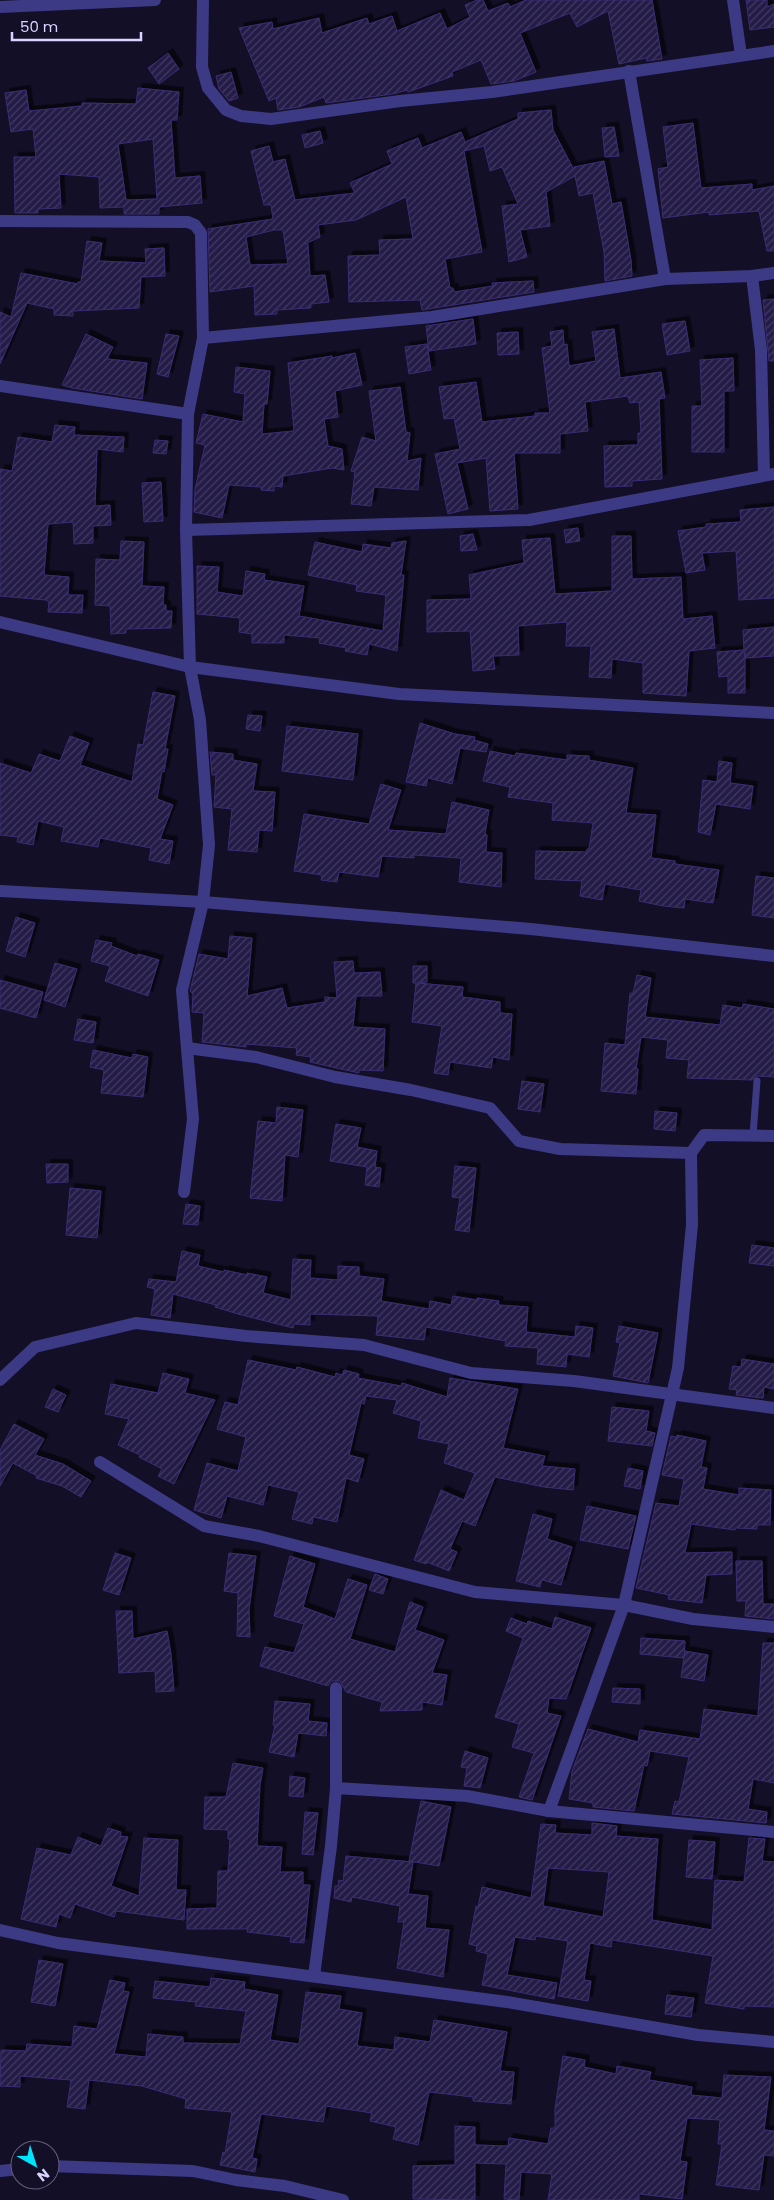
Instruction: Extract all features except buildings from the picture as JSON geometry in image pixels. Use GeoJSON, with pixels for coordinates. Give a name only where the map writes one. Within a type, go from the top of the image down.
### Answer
{"type":"FeatureCollection","features":[{"type":"Feature","properties":{"kind":"street"},"geometry":{"type":"LineString","coordinates":[[0,7],[155,0]]}},
{"type":"Feature","properties":{"kind":"street"},"geometry":{"type":"LineString","coordinates":[[203,0],[202,66],[208,88],[226,110],[241,116],[271,119],[400,101],[492,92],[774,51]]}},
{"type":"Feature","properties":{"kind":"street"},"geometry":{"type":"LineString","coordinates":[[733,0],[741,55]]}},
{"type":"Feature","properties":{"kind":"street"},"geometry":{"type":"LineString","coordinates":[[629,71],[665,279]]}},
{"type":"Feature","properties":{"kind":"street"},"geometry":{"type":"LineString","coordinates":[[0,221],[188,222],[195,225],[201,233],[203,338],[188,414],[186,530],[190,666],[200,720],[209,845],[203,902],[182,990],[193,1119],[184,1192]]}},
{"type":"Feature","properties":{"kind":"street"},"geometry":{"type":"LineString","coordinates":[[203,338],[432,317],[665,279],[752,276],[774,273]]}},
{"type":"Feature","properties":{"kind":"street"},"geometry":{"type":"LineString","coordinates":[[186,530],[351,527],[529,520],[769,475],[761,350],[752,276]]}},
{"type":"Feature","properties":{"kind":"street"},"geometry":{"type":"LineString","coordinates":[[0,386],[188,414]]}},
{"type":"Feature","properties":{"kind":"street"},"geometry":{"type":"LineString","coordinates":[[0,622],[190,666],[399,694],[774,713]]}},
{"type":"Feature","properties":{"kind":"street"},"geometry":{"type":"LineString","coordinates":[[0,891],[203,902],[531,929],[774,956]]}},
{"type":"Feature","properties":{"kind":"street"},"geometry":{"type":"LineString","coordinates":[[188,1048],[256,1057],[334,1077],[411,1090],[490,1108],[519,1141],[560,1149],[691,1154]]}},
{"type":"Feature","properties":{"kind":"street"},"geometry":{"type":"LineString","coordinates":[[549,1811],[624,1605],[678,1368],[692,1225],[691,1154],[704,1135],[774,1136]]}},
{"type":"Feature","properties":{"kind":"street"},"geometry":{"type":"LineString","coordinates":[[0,1380],[35,1347],[136,1323],[246,1336],[364,1345],[471,1373],[574,1381],[774,1408]]}},
{"type":"Feature","properties":{"kind":"street"},"geometry":{"type":"LineString","coordinates":[[100,1462],[204,1526],[259,1536],[475,1592],[624,1605],[693,1619],[774,1627]]}},
{"type":"Feature","properties":{"kind":"street"},"geometry":{"type":"LineString","coordinates":[[314,1976],[331,1846],[336,1788],[336,1688]]}},
{"type":"Feature","properties":{"kind":"street"},"geometry":{"type":"LineString","coordinates":[[336,1788],[468,1796],[549,1811],[774,1832]]}},
{"type":"Feature","properties":{"kind":"street"},"geometry":{"type":"LineString","coordinates":[[0,1930],[58,1942],[506,2002],[698,2035],[774,2042]]}},
{"type":"Feature","properties":{"kind":"street"},"geometry":{"type":"LineString","coordinates":[[60,2166],[193,2171],[236,2180],[284,2186],[343,2200]]}},
{"type":"Feature","properties":{"kind":"lane"},"geometry":{"type":"LineString","coordinates":[[753,1135],[757,1081]]}}]}
